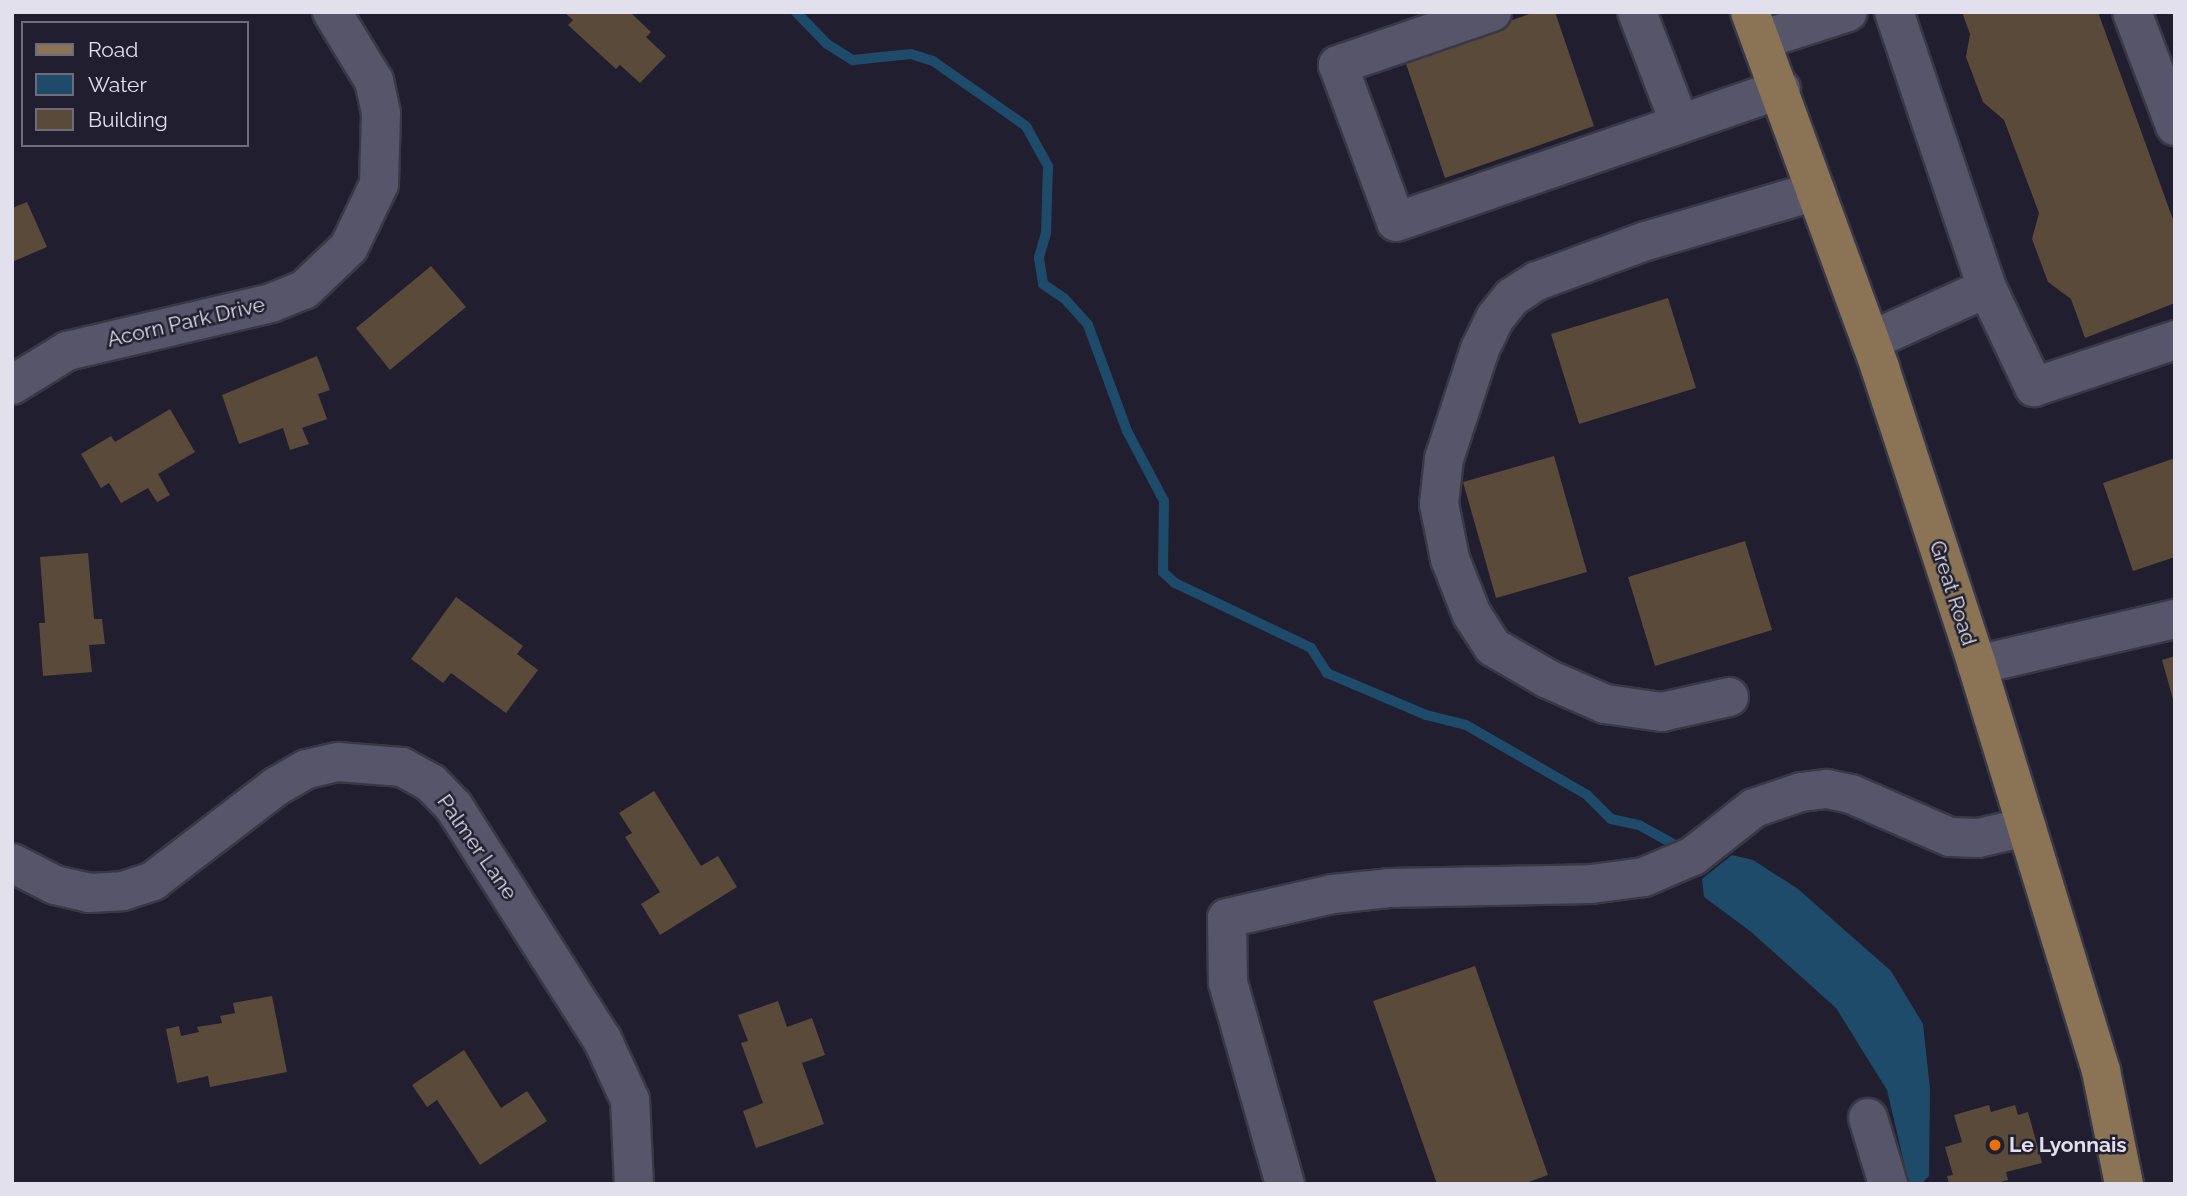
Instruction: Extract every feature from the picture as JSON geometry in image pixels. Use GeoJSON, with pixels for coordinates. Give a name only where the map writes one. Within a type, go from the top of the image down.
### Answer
{"type":"FeatureCollection","features":[{"type":"Feature","properties":{"kind":"main road","name":"Great Road"},"geometry":{"type":"LineString","coordinates":[[1756,26],[1870,341],[1977,665],[2101,1071],[2124,1184]]}},
{"type":"Feature","properties":{"kind":"street","name":"Acorn Park Drive"},"geometry":{"type":"LineString","coordinates":[[12,385],[39,365],[67,351],[237,314],[293,294],[328,271],[349,247],[379,184],[381,113],[374,81],[332,12]]}},
{"type":"Feature","properties":{"kind":"street"},"geometry":{"type":"LineString","coordinates":[[1492,12],[1338,65],[1396,222],[1780,89]]}},
{"type":"Feature","properties":{"kind":"street"},"geometry":{"type":"LineString","coordinates":[[1637,12],[1681,124]]}},
{"type":"Feature","properties":{"kind":"street"},"geometry":{"type":"LineString","coordinates":[[1756,26],[1848,12]]}},
{"type":"Feature","properties":{"kind":"street"},"geometry":{"type":"LineString","coordinates":[[1894,12],[1987,288],[2035,387],[2175,340]]}},
{"type":"Feature","properties":{"kind":"street"},"geometry":{"type":"LineString","coordinates":[[2132,12],[2175,126]]}},
{"type":"Feature","properties":{"kind":"street"},"geometry":{"type":"LineString","coordinates":[[1729,697],[1662,712],[1605,704],[1548,679],[1493,647],[1472,615],[1450,559],[1439,504],[1444,459],[1480,349],[1495,318],[1512,297],[1537,281],[1646,242],[1816,191]]}},
{"type":"Feature","properties":{"kind":"street"},"geometry":{"type":"LineString","coordinates":[[1870,341],[1987,288]]}},
{"type":"Feature","properties":{"kind":"street"},"geometry":{"type":"LineString","coordinates":[[1977,665],[2175,620]]}},
{"type":"Feature","properties":{"kind":"street","name":"Palmer Lane"},"geometry":{"type":"LineString","coordinates":[[12,863],[55,885],[89,893],[123,891],[153,881],[277,786],[307,769],[349,762],[402,767],[431,783],[454,807],[608,1049],[630,1100],[634,1184]]}},
{"type":"Feature","properties":{"kind":"street"},"geometry":{"type":"LineString","coordinates":[[1284,1184],[1228,982],[1227,918],[1333,894],[1389,888],[1591,884],[1644,877],[1693,856],[1754,808],[1801,792],[1828,789],[1851,794],[1950,837],[1978,838],[2027,827]]}},
{"type":"Feature","properties":{"kind":"street"},"geometry":{"type":"LineString","coordinates":[[1868,1118],[1888,1184]]}},
{"type":"Feature","properties":{"kind":"water"},"geometry":{"type":"Polygon","coordinates":[[[1732,855],[1753,860],[1798,889],[1891,971],[1923,1024],[1930,1089],[1929,1176],[1922,1183],[1909,1184],[1887,1090],[1836,1008],[1750,931],[1704,897],[1702,879],[1732,855]]]}},
{"type":"Feature","properties":{"kind":"building"},"geometry":{"type":"Polygon","coordinates":[[[564,12],[630,12],[651,32],[646,37],[666,56],[640,83],[620,65],[616,69],[568,25],[573,20],[564,12]]]}},
{"type":"Feature","properties":{"kind":"building"},"geometry":{"type":"Polygon","coordinates":[[[1535,12],[1555,12],[1594,126],[1445,178],[1404,58],[1535,12]]]}},
{"type":"Feature","properties":{"kind":"building"},"geometry":{"type":"Polygon","coordinates":[[[1962,12],[2098,12],[2175,225],[2175,303],[2085,338],[2071,299],[2048,282],[2032,239],[2039,213],[2004,120],[1983,102],[1966,57],[1970,34],[1962,12]]]}},
{"type":"Feature","properties":{"kind":"building"},"geometry":{"type":"Polygon","coordinates":[[[27,202],[47,247],[12,262],[12,208],[27,202]]]}},
{"type":"Feature","properties":{"kind":"building"},"geometry":{"type":"Polygon","coordinates":[[[431,266],[466,307],[390,370],[356,328],[431,266]]]}},
{"type":"Feature","properties":{"kind":"building"},"geometry":{"type":"Polygon","coordinates":[[[1668,298],[1696,388],[1579,424],[1551,334],[1668,298]]]}},
{"type":"Feature","properties":{"kind":"building"},"geometry":{"type":"Polygon","coordinates":[[[317,356],[330,390],[318,394],[327,419],[302,428],[309,444],[290,450],[283,428],[239,444],[222,395],[317,356]]]}},
{"type":"Feature","properties":{"kind":"building"},"geometry":{"type":"Polygon","coordinates":[[[170,409],[195,452],[158,474],[170,495],[157,502],[148,488],[121,503],[109,483],[101,488],[81,454],[111,436],[115,442],[170,409]]]}},
{"type":"Feature","properties":{"kind":"building"},"geometry":{"type":"Polygon","coordinates":[[[1554,456],[1587,572],[1496,598],[1463,482],[1554,456]]]}},
{"type":"Feature","properties":{"kind":"building"},"geometry":{"type":"Polygon","coordinates":[[[2175,458],[2175,557],[2133,571],[2103,483],[2175,458]]]}},
{"type":"Feature","properties":{"kind":"building"},"geometry":{"type":"Polygon","coordinates":[[[1745,541],[1772,630],[1655,666],[1628,577],[1745,541]]]}},
{"type":"Feature","properties":{"kind":"building"},"geometry":{"type":"Polygon","coordinates":[[[88,553],[94,619],[102,619],[105,644],[89,645],[92,672],[43,676],[39,623],[45,623],[40,557],[88,553]]]}},
{"type":"Feature","properties":{"kind":"building"},"geometry":{"type":"Polygon","coordinates":[[[456,597],[523,646],[517,654],[538,670],[506,713],[451,673],[443,683],[411,659],[456,597]]]}},
{"type":"Feature","properties":{"kind":"building"},"geometry":{"type":"Polygon","coordinates":[[[2175,656],[2175,703],[2174,703],[2162,660],[2175,656]]]}},
{"type":"Feature","properties":{"kind":"building"},"geometry":{"type":"Polygon","coordinates":[[[654,791],[701,866],[718,856],[737,887],[660,935],[641,904],[660,892],[625,837],[632,833],[619,813],[654,791]]]}},
{"type":"Feature","properties":{"kind":"building"},"geometry":{"type":"Polygon","coordinates":[[[1475,966],[1548,1175],[1523,1184],[1437,1184],[1373,1001],[1475,966]]]}},
{"type":"Feature","properties":{"kind":"building"},"geometry":{"type":"Polygon","coordinates":[[[272,996],[287,1072],[210,1087],[208,1076],[177,1083],[166,1029],[179,1026],[181,1036],[199,1032],[197,1027],[222,1023],[220,1016],[235,1013],[233,1003],[272,996]]]}},
{"type":"Feature","properties":{"kind":"building"},"geometry":{"type":"Polygon","coordinates":[[[778,1001],[787,1027],[812,1018],[825,1055],[802,1063],[824,1124],[756,1148],[743,1111],[763,1103],[741,1043],[748,1041],[738,1015],[778,1001]]]}},
{"type":"Feature","properties":{"kind":"building"},"geometry":{"type":"Polygon","coordinates":[[[464,1050],[501,1108],[527,1091],[547,1121],[480,1165],[437,1100],[427,1107],[412,1085],[464,1050]]]}},
{"type":"Feature","properties":{"kind":"building","name":"Le Lyonnais"},"geometry":{"type":"Polygon","coordinates":[[[1989,1105],[1991,1112],[2015,1105],[2018,1115],[2028,1112],[2042,1163],[2006,1172],[2008,1180],[1993,1184],[1949,1184],[1947,1176],[1953,1175],[1945,1147],[1962,1142],[1954,1115],[1989,1105]]]}},
{"type":"Feature","properties":{"kind":"waterway"},"geometry":{"type":"LineString","coordinates":[[796,12],[827,44],[853,60],[911,54],[933,61],[1026,126],[1048,166],[1046,233],[1039,258],[1043,284],[1064,298],[1088,325],[1127,431],[1164,501],[1163,572],[1175,583],[1311,648],[1327,673],[1426,715],[1466,725],[1587,795],[1611,819],[1639,825],[1672,843]]}},
{"type":"Feature","properties":{"kind":"place","name":"Le Lyonnais"},"geometry":{"type":"Point","coordinates":[1995,1145]}}]}
